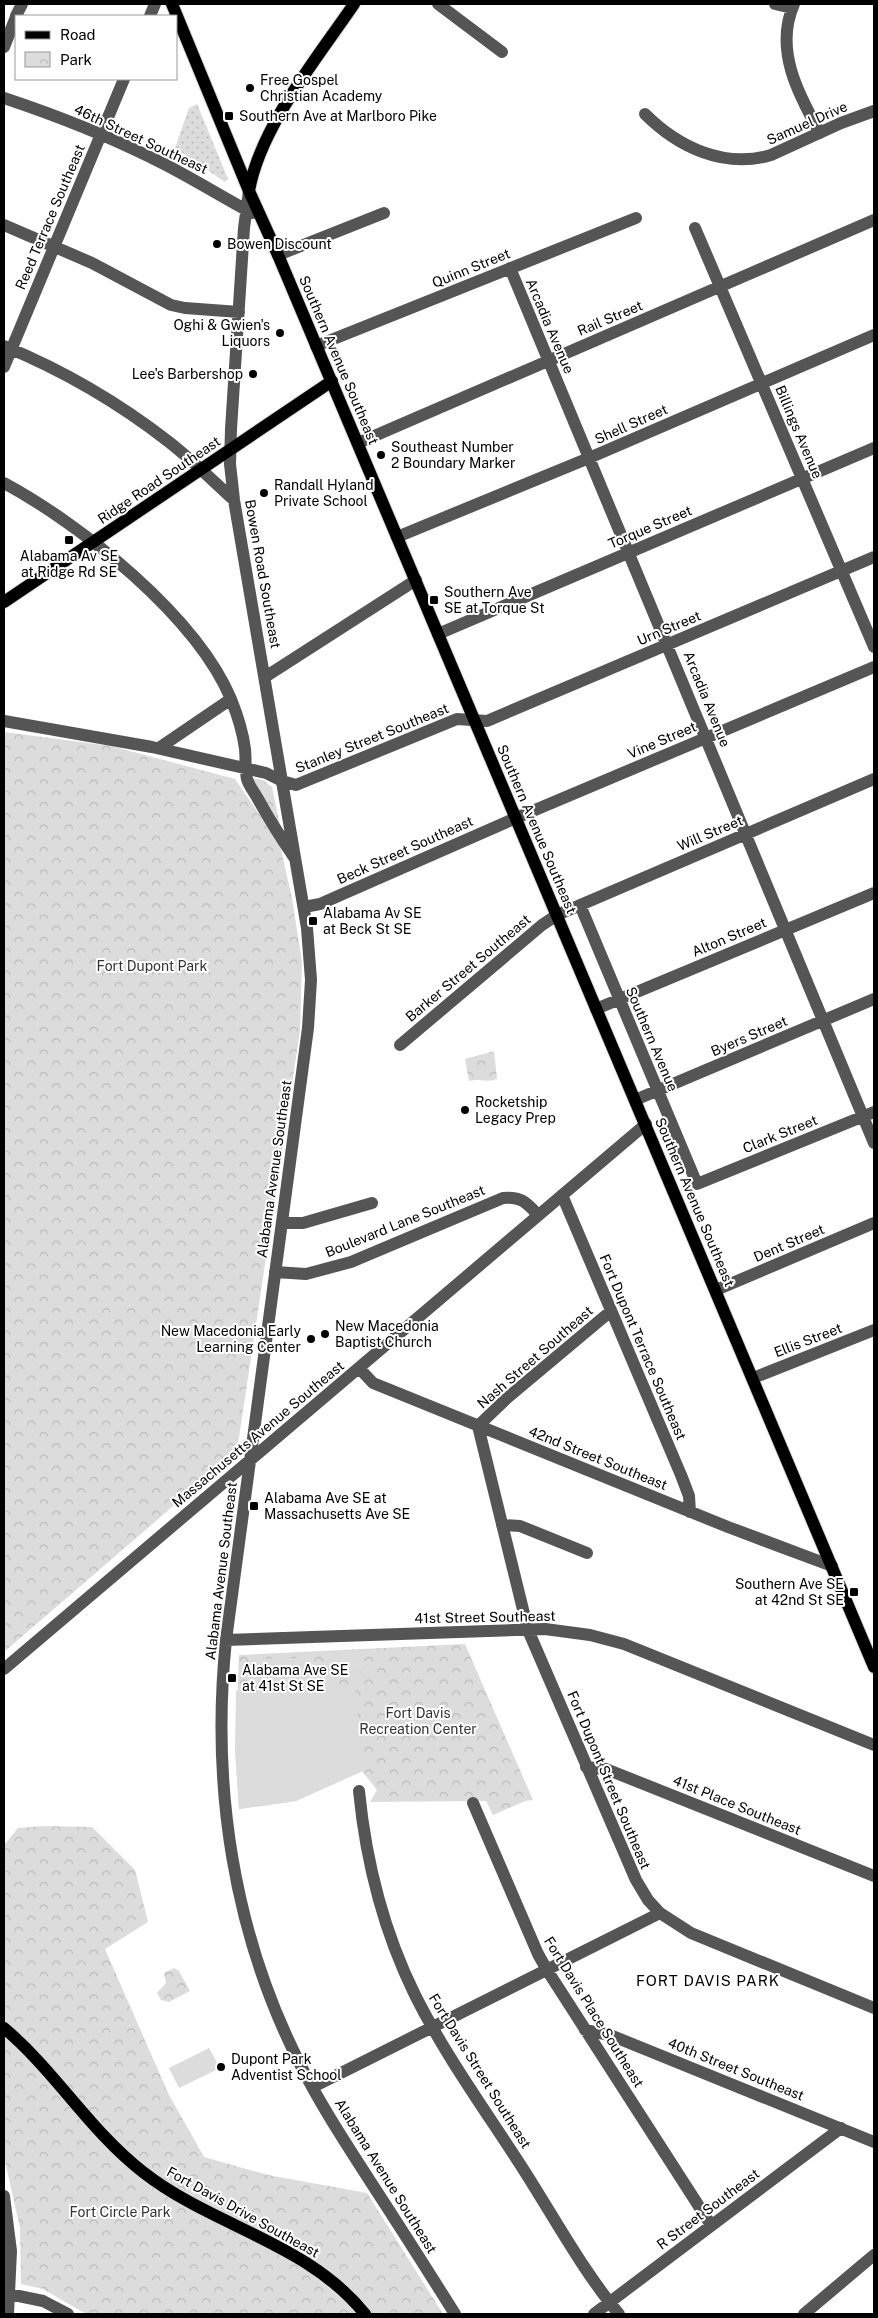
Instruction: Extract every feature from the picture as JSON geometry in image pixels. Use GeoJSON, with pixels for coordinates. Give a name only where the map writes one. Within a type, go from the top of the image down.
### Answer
{"type":"FeatureCollection","features":[{"type":"Feature","properties":{"kind":"main road"},"geometry":{"type":"LineString","coordinates":[[249,191],[256,161],[285,106],[354,4]]}},
{"type":"Feature","properties":{"kind":"main road","name":"Southern Avenue Southeast"},"geometry":{"type":"LineString","coordinates":[[178,19],[249,191],[332,381],[874,1667]]}},
{"type":"Feature","properties":{"kind":"main road","name":"Ridge Road Southeast"},"geometry":{"type":"LineString","coordinates":[[4,602],[332,381]]}},
{"type":"Feature","properties":{"kind":"main road","name":"Fort Davis Drive Southeast"},"geometry":{"type":"LineString","coordinates":[[4,2028],[28,2051],[112,2143],[143,2172],[185,2199],[304,2261],[336,2284],[364,2314]]}},
{"type":"Feature","properties":{"kind":"street"},"geometry":{"type":"LineString","coordinates":[[438,4],[502,52]]}},
{"type":"Feature","properties":{"kind":"street"},"geometry":{"type":"LineString","coordinates":[[775,4],[793,6],[786,36],[787,56],[799,92],[820,133]]}},
{"type":"Feature","properties":{"kind":"street"},"geometry":{"type":"LineString","coordinates":[[4,47],[15,19]]}},
{"type":"Feature","properties":{"kind":"street","name":"Reed Terrace Southeast"},"geometry":{"type":"LineString","coordinates":[[4,367],[8,347],[54,245],[124,80]]}},
{"type":"Feature","properties":{"kind":"street","name":"46th Street Southeast"},"geometry":{"type":"LineString","coordinates":[[4,98],[101,134],[184,174],[261,217]]}},
{"type":"Feature","properties":{"kind":"street","name":"Samuel Drive"},"geometry":{"type":"LineString","coordinates":[[645,114],[657,126],[680,142],[703,153],[727,160],[760,159],[788,149],[841,123],[874,111]]}},
{"type":"Feature","properties":{"kind":"street","name":"Bowen Road Southeast"},"geometry":{"type":"LineString","coordinates":[[249,191],[230,450],[234,500],[282,782]]}},
{"type":"Feature","properties":{"kind":"street"},"geometry":{"type":"LineString","coordinates":[[278,255],[384,213]]}},
{"type":"Feature","properties":{"kind":"street","name":"Quinn Street"},"geometry":{"type":"LineString","coordinates":[[316,346],[636,218]]}},
{"type":"Feature","properties":{"kind":"street","name":"Rail Street"},"geometry":{"type":"LineString","coordinates":[[358,443],[874,220]]}},
{"type":"Feature","properties":{"kind":"street"},"geometry":{"type":"LineString","coordinates":[[4,226],[54,245],[171,305],[185,308],[239,312]]}},
{"type":"Feature","properties":{"kind":"street","name":"Billings Avenue"},"geometry":{"type":"LineString","coordinates":[[695,228],[874,647]]}},
{"type":"Feature","properties":{"kind":"street","name":"Arcadia Avenue"},"geometry":{"type":"LineString","coordinates":[[510,268],[823,1020],[869,1115],[874,1143]]}},
{"type":"Feature","properties":{"kind":"street","name":"Shell Street"},"geometry":{"type":"LineString","coordinates":[[397,537],[589,458],[874,335]]}},
{"type":"Feature","properties":{"kind":"street"},"geometry":{"type":"LineString","coordinates":[[8,347],[53,368],[109,401],[169,442],[234,500]]}},
{"type":"Feature","properties":{"kind":"street","name":"Torque Street"},"geometry":{"type":"LineString","coordinates":[[438,634],[874,448]]}},
{"type":"Feature","properties":{"kind":"street"},"geometry":{"type":"LineString","coordinates":[[4,483],[53,513],[94,542],[138,580],[178,622],[216,671],[231,699],[245,748],[247,778],[276,831],[297,861]]}},
{"type":"Feature","properties":{"kind":"street","name":"Urn Street"},"geometry":{"type":"LineString","coordinates":[[474,720],[487,721],[874,557]]}},
{"type":"Feature","properties":{"kind":"street"},"geometry":{"type":"LineString","coordinates":[[265,677],[416,580]]}},
{"type":"Feature","properties":{"kind":"street","name":"Vine Street"},"geometry":{"type":"LineString","coordinates":[[516,818],[874,667]]}},
{"type":"Feature","properties":{"kind":"street"},"geometry":{"type":"LineString","coordinates":[[159,748],[231,699]]}},
{"type":"Feature","properties":{"kind":"street","name":"Stanley Street Southeast"},"geometry":{"type":"LineString","coordinates":[[282,782],[296,785],[457,718],[474,720]]}},
{"type":"Feature","properties":{"kind":"street"},"geometry":{"type":"LineString","coordinates":[[4,721],[159,748],[266,773],[282,782]]}},
{"type":"Feature","properties":{"kind":"street","name":"Will Street"},"geometry":{"type":"LineString","coordinates":[[557,915],[874,779]]}},
{"type":"Feature","properties":{"kind":"street","name":"Alabama Avenue Southeast"},"geometry":{"type":"LineString","coordinates":[[282,782],[304,907],[310,964],[309,1017],[226,1640],[221,1746],[225,1805],[234,1868],[244,1912],[260,1967],[300,2064],[339,2133],[455,2314]]}},
{"type":"Feature","properties":{"kind":"street","name":"Beck Street Southeast"},"geometry":{"type":"LineString","coordinates":[[304,907],[320,904],[516,818]]}},
{"type":"Feature","properties":{"kind":"street","name":"Alton Street"},"geometry":{"type":"LineString","coordinates":[[596,1010],[874,892]]}},
{"type":"Feature","properties":{"kind":"street","name":"Southern Avenue"},"geometry":{"type":"LineString","coordinates":[[580,905],[697,1184]]}},
{"type":"Feature","properties":{"kind":"street","name":"Barker Street Southeast"},"geometry":{"type":"LineString","coordinates":[[400,1045],[542,925],[557,915]]}},
{"type":"Feature","properties":{"kind":"street","name":"Byers Street"},"geometry":{"type":"LineString","coordinates":[[635,1100],[874,999]]}},
{"type":"Feature","properties":{"kind":"street","name":"Clark Street"},"geometry":{"type":"LineString","coordinates":[[697,1184],[869,1115]]}},
{"type":"Feature","properties":{"kind":"street","name":"Massachusetts Avenue Southeast"},"geometry":{"type":"LineString","coordinates":[[4,1669],[646,1124]]}},
{"type":"Feature","properties":{"kind":"street","name":"Fort Dupont Terrace Southeast"},"geometry":{"type":"LineString","coordinates":[[562,1195],[681,1475],[689,1496],[690,1512]]}},
{"type":"Feature","properties":{"kind":"street","name":"Boulevard Lane Southeast"},"geometry":{"type":"LineString","coordinates":[[275,1272],[306,1274],[351,1262],[503,1198],[515,1196],[528,1204],[538,1216]]}},
{"type":"Feature","properties":{"kind":"street"},"geometry":{"type":"LineString","coordinates":[[282,1223],[303,1223],[372,1203]]}},
{"type":"Feature","properties":{"kind":"street","name":"Dent Street"},"geometry":{"type":"LineString","coordinates":[[716,1290],[874,1223]]}},
{"type":"Feature","properties":{"kind":"street","name":"Nash Street Southeast"},"geometry":{"type":"LineString","coordinates":[[478,1426],[611,1311]]}},
{"type":"Feature","properties":{"kind":"street","name":"Ellis Street"},"geometry":{"type":"LineString","coordinates":[[753,1378],[874,1330]]}},
{"type":"Feature","properties":{"kind":"street","name":"42nd Street Southeast"},"geometry":{"type":"LineString","coordinates":[[359,1368],[372,1383],[690,1512],[832,1566]]}},
{"type":"Feature","properties":{"kind":"street","name":"Fort Dupont Street Southeast"},"geometry":{"type":"LineString","coordinates":[[478,1426],[528,1630],[629,1868],[648,1900],[660,1913],[691,1933],[874,2008]]}},
{"type":"Feature","properties":{"kind":"street"},"geometry":{"type":"LineString","coordinates":[[502,1526],[520,1526],[587,1553]]}},
{"type":"Feature","properties":{"kind":"street","name":"41st Street Southeast"},"geometry":{"type":"LineString","coordinates":[[226,1640],[528,1630],[568,1632],[624,1644],[874,1745]]}},
{"type":"Feature","properties":{"kind":"street","name":"41st Place Southeast"},"geometry":{"type":"LineString","coordinates":[[586,1767],[606,1769],[874,1876]]}},
{"type":"Feature","properties":{"kind":"street","name":"Fort Davis Street Southeast"},"geometry":{"type":"LineString","coordinates":[[359,1792],[367,1851],[381,1907],[402,1966],[433,2027],[609,2302],[619,2314]]}},
{"type":"Feature","properties":{"kind":"street","name":"Fort Davis Place Southeast"},"geometry":{"type":"LineString","coordinates":[[473,1803],[538,1954],[547,1970],[711,2226]]}},
{"type":"Feature","properties":{"kind":"street"},"geometry":{"type":"LineString","coordinates":[[313,2087],[660,1913]]}},
{"type":"Feature","properties":{"kind":"street","name":"40th Street Southeast"},"geometry":{"type":"LineString","coordinates":[[585,2030],[610,2035],[874,2142]]}},
{"type":"Feature","properties":{"kind":"street","name":"R Street Southeast"},"geometry":{"type":"LineString","coordinates":[[594,2314],[841,2128]]}},
{"type":"Feature","properties":{"kind":"street"},"geometry":{"type":"LineString","coordinates":[[4,2196],[10,2241],[8,2314]]}},
{"type":"Feature","properties":{"kind":"street"},"geometry":{"type":"LineString","coordinates":[[804,2314],[874,2255]]}},
{"type":"Feature","properties":{"kind":"street"},"geometry":{"type":"LineString","coordinates":[[9,2294],[42,2301],[68,2314]]}},
{"type":"Feature","properties":{"kind":"green space"},"geometry":{"type":"Polygon","coordinates":[[[197,104],[228,179],[225,182],[175,148],[189,108],[197,104]]]}},
{"type":"Feature","properties":{"kind":"green space","name":"Fort Dupont Park"},"geometry":{"type":"Polygon","coordinates":[[[4,732],[111,746],[235,779],[280,845],[292,898],[302,962],[300,1031],[237,1451],[4,1652],[4,732]]]}},
{"type":"Feature","properties":{"kind":"green space"},"geometry":{"type":"Polygon","coordinates":[[[252,778],[263,780],[272,787],[280,825],[252,778]]]}},
{"type":"Feature","properties":{"kind":"green space"},"geometry":{"type":"Polygon","coordinates":[[[494,1051],[497,1079],[469,1081],[465,1059],[494,1051]]]}},
{"type":"Feature","properties":{"kind":"green space","name":"Fort Davis Recreation Center"},"geometry":{"type":"Polygon","coordinates":[[[465,1644],[533,1800],[525,1801],[493,1815],[486,1801],[370,1802],[377,1790],[362,1771],[296,1801],[239,1809],[235,1750],[239,1655],[465,1644]]]}},
{"type":"Feature","properties":{"kind":"green space"},"geometry":{"type":"Polygon","coordinates":[[[329,1656],[359,1656],[360,1678],[330,1680],[329,1656]]]}},
{"type":"Feature","properties":{"kind":"green space"},"geometry":{"type":"Polygon","coordinates":[[[306,1658],[308,1683],[256,1684],[255,1659],[306,1658]]]}},
{"type":"Feature","properties":{"kind":"green space"},"geometry":{"type":"Polygon","coordinates":[[[355,1687],[363,1771],[296,1801],[239,1809],[235,1749],[236,1691],[355,1687]]]}},
{"type":"Feature","properties":{"kind":"green space","name":"Fort Circle Park"},"geometry":{"type":"Polygon","coordinates":[[[44,1826],[92,1827],[135,1870],[148,1922],[105,1949],[169,2095],[204,2157],[268,2175],[367,2193],[443,2314],[86,2314],[43,2289],[21,2284],[20,2228],[4,2157],[4,1845],[18,1828],[44,1826]]]}},
{"type":"Feature","properties":{"kind":"green space"},"geometry":{"type":"Polygon","coordinates":[[[174,1968],[179,1971],[190,1991],[169,2002],[161,2000],[157,1993],[166,1983],[164,1973],[174,1968]]]}},
{"type":"Feature","properties":{"kind":"green space"},"geometry":{"type":"Polygon","coordinates":[[[209,2048],[220,2068],[179,2088],[169,2068],[209,2048]]]}},
{"type":"Feature","properties":{"kind":"place","name":"Free Gospel Christian Academy"},"geometry":{"type":"Point","coordinates":[250,88]}},
{"type":"Feature","properties":{"kind":"place","name":"Southern Ave at Marlboro Pike"},"geometry":{"type":"Point","coordinates":[229,116]}},
{"type":"Feature","properties":{"kind":"place","name":"Bowen Discount"},"geometry":{"type":"Point","coordinates":[217,244]}},
{"type":"Feature","properties":{"kind":"place","name":"Oghi & Gwien's Liquors"},"geometry":{"type":"Point","coordinates":[280,333]}},
{"type":"Feature","properties":{"kind":"place","name":"Lee's Barbershop"},"geometry":{"type":"Point","coordinates":[253,374]}},
{"type":"Feature","properties":{"kind":"place","name":"Southeast Number 2 Boundary Marker"},"geometry":{"type":"Point","coordinates":[381,455]}},
{"type":"Feature","properties":{"kind":"place","name":"Randall Hyland Private School"},"geometry":{"type":"Point","coordinates":[264,493]}},
{"type":"Feature","properties":{"kind":"place","name":"Alabama Av SE at Ridge Rd SE"},"geometry":{"type":"Point","coordinates":[69,540]}},
{"type":"Feature","properties":{"kind":"place","name":"Southern Ave SE at Torque St"},"geometry":{"type":"Point","coordinates":[434,600]}},
{"type":"Feature","properties":{"kind":"place","name":"Alabama Av SE at Beck St SE"},"geometry":{"type":"Point","coordinates":[313,921]}},
{"type":"Feature","properties":{"kind":"place","name":"Rocketship Legacy Prep"},"geometry":{"type":"Point","coordinates":[465,1110]}},
{"type":"Feature","properties":{"kind":"place","name":"New Macedonia Baptist Church"},"geometry":{"type":"Point","coordinates":[325,1334]}},
{"type":"Feature","properties":{"kind":"place","name":"New Macedonia Early Learning Center"},"geometry":{"type":"Point","coordinates":[311,1339]}},
{"type":"Feature","properties":{"kind":"place","name":"Alabama Ave SE at Massachusetts Ave SE"},"geometry":{"type":"Point","coordinates":[254,1506]}},
{"type":"Feature","properties":{"kind":"place","name":"Southern Ave SE at 42nd St SE"},"geometry":{"type":"Point","coordinates":[854,1592]}},
{"type":"Feature","properties":{"kind":"place","name":"Alabama Ave SE at 41st St SE"},"geometry":{"type":"Point","coordinates":[232,1678]}},
{"type":"Feature","properties":{"kind":"place","name":"Dupont Park Adventist School"},"geometry":{"type":"Point","coordinates":[221,2067]}},
{"type":"Feature","properties":{"kind":"district","name":"FORT DAVIS PARK"},"geometry":{"type":"Point","coordinates":[708,1981]}}]}
